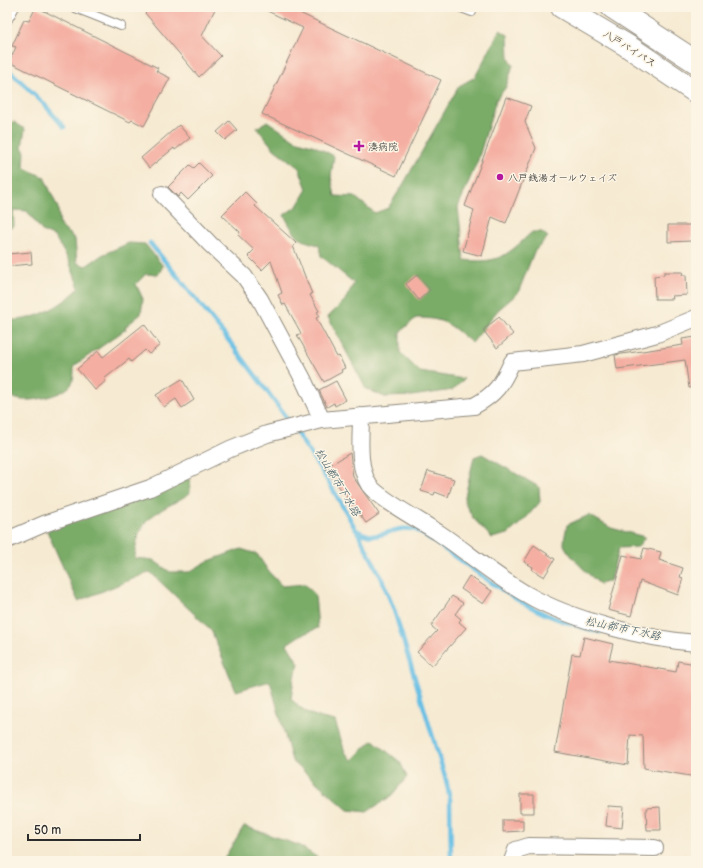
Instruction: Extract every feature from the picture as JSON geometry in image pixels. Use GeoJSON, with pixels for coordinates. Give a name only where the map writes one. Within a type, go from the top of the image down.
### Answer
{"type":"FeatureCollection","features":[{"type":"Feature","properties":{"kind":"highway","name":"八戸バイパス"},"geometry":{"type":"LineString","coordinates":[[562,7],[626,45],[696,92]]}},
{"type":"Feature","properties":{"kind":"highway"},"geometry":{"type":"LineString","coordinates":[[612,7],[696,62]]}},
{"type":"Feature","properties":{"kind":"street"},"geometry":{"type":"LineString","coordinates":[[162,194],[210,244],[244,276],[260,299],[303,379],[322,420]]}},
{"type":"Feature","properties":{"kind":"street"},"geometry":{"type":"LineString","coordinates":[[7,540],[44,524],[150,488],[230,448],[268,434],[322,420],[474,406],[488,399],[501,385],[512,362],[583,354],[658,334],[696,318]]}},
{"type":"Feature","properties":{"kind":"street"},"geometry":{"type":"LineString","coordinates":[[361,416],[361,463],[370,485],[394,505],[440,534],[528,595],[590,621],[675,642],[696,643]]}},
{"type":"Feature","properties":{"kind":"street"},"geometry":{"type":"LineString","coordinates":[[512,861],[516,850],[529,846],[655,848]]}},
{"type":"Feature","properties":{"kind":"lane"},"geometry":{"type":"LineString","coordinates":[[7,21],[15,7]]}},
{"type":"Feature","properties":{"kind":"lane"},"geometry":{"type":"LineString","coordinates":[[74,7],[121,26]]}},
{"type":"Feature","properties":{"kind":"lane"},"geometry":{"type":"LineString","coordinates":[[459,7],[472,12]]}},
{"type":"Feature","properties":{"kind":"green space"},"geometry":{"type":"Polygon","coordinates":[[[500,30],[508,35],[509,58],[513,65],[506,87],[496,100],[478,160],[458,207],[464,260],[486,261],[495,259],[516,247],[532,232],[542,232],[548,237],[534,252],[518,293],[498,310],[472,343],[453,327],[434,319],[416,318],[400,332],[400,352],[420,372],[464,379],[453,390],[412,396],[385,397],[366,389],[328,317],[345,300],[354,283],[321,256],[319,245],[301,239],[294,232],[284,215],[297,206],[307,189],[299,168],[274,149],[257,128],[267,121],[295,140],[315,146],[334,156],[331,177],[335,196],[355,197],[375,213],[388,208],[404,183],[459,86],[475,77],[500,30]]]}},
{"type":"Feature","properties":{"kind":"green space"},"geometry":{"type":"Polygon","coordinates":[[[14,122],[25,129],[22,147],[25,152],[24,168],[44,177],[58,208],[60,226],[75,239],[77,263],[86,266],[102,255],[129,243],[145,244],[163,266],[158,275],[146,274],[136,284],[143,299],[141,314],[125,327],[126,329],[74,366],[71,385],[60,393],[52,396],[27,400],[14,398],[7,392],[7,320],[17,320],[37,316],[46,312],[56,307],[79,288],[69,261],[55,237],[42,231],[27,211],[13,210],[14,226],[7,230],[7,124],[14,122]]]}},
{"type":"Feature","properties":{"kind":"green space"},"geometry":{"type":"Polygon","coordinates":[[[482,454],[539,487],[540,502],[525,519],[508,534],[492,538],[473,518],[464,501],[474,457],[482,454]]]}},
{"type":"Feature","properties":{"kind":"green space"},"geometry":{"type":"Polygon","coordinates":[[[183,477],[190,480],[190,493],[159,511],[145,524],[136,543],[135,558],[153,560],[170,572],[189,572],[206,562],[241,549],[257,554],[269,572],[282,586],[305,584],[315,595],[318,628],[299,636],[287,644],[299,664],[294,678],[291,699],[311,714],[335,721],[345,752],[352,760],[373,740],[400,762],[407,777],[391,796],[367,812],[348,810],[292,761],[270,681],[236,691],[211,630],[150,572],[78,601],[47,531],[183,477]]]}},
{"type":"Feature","properties":{"kind":"green space"},"geometry":{"type":"Polygon","coordinates":[[[589,515],[611,528],[645,537],[638,547],[619,548],[610,581],[600,584],[574,559],[564,544],[567,525],[589,515]]]}},
{"type":"Feature","properties":{"kind":"green space"},"geometry":{"type":"Polygon","coordinates":[[[244,826],[298,845],[323,861],[220,861],[223,860],[244,826]]]}},
{"type":"Feature","properties":{"kind":"building"},"geometry":{"type":"Polygon","coordinates":[[[36,7],[158,68],[156,71],[170,78],[144,126],[132,120],[130,122],[9,62],[16,47],[12,46],[24,20],[29,21],[36,7]]]}},
{"type":"Feature","properties":{"kind":"building"},"geometry":{"type":"Polygon","coordinates":[[[153,7],[216,7],[202,36],[221,56],[199,77],[145,13],[153,7]]]}},
{"type":"Feature","properties":{"kind":"building"},"geometry":{"type":"Polygon","coordinates":[[[259,7],[287,7],[441,80],[396,176],[262,114],[303,28],[259,7]]]}},
{"type":"Feature","properties":{"kind":"building","name":"八戸銭湯オールウェイズ"},"geometry":{"type":"Polygon","coordinates":[[[506,97],[531,106],[525,122],[536,148],[506,223],[492,217],[482,256],[463,251],[474,210],[465,206],[506,97]]]}},
{"type":"Feature","properties":{"kind":"building"},"geometry":{"type":"Polygon","coordinates":[[[229,121],[237,130],[225,140],[217,132],[229,121]]]}},
{"type":"Feature","properties":{"kind":"building"},"geometry":{"type":"Polygon","coordinates":[[[179,125],[190,138],[175,150],[174,148],[149,168],[141,158],[179,125]]]}},
{"type":"Feature","properties":{"kind":"building"},"geometry":{"type":"Polygon","coordinates":[[[199,163],[212,176],[188,200],[181,193],[178,197],[168,187],[190,165],[194,168],[199,163]]]}},
{"type":"Feature","properties":{"kind":"building"},"geometry":{"type":"Polygon","coordinates":[[[245,192],[257,204],[255,206],[296,243],[293,246],[312,294],[310,295],[319,311],[317,312],[320,316],[316,318],[337,357],[339,356],[345,368],[341,370],[342,372],[324,382],[297,335],[301,333],[285,304],[283,305],[278,295],[282,293],[271,261],[262,270],[248,256],[254,250],[238,235],[240,232],[222,215],[245,192]]]}},
{"type":"Feature","properties":{"kind":"building"},"geometry":{"type":"Polygon","coordinates":[[[668,225],[692,225],[692,241],[668,242],[668,225]]]}},
{"type":"Feature","properties":{"kind":"building"},"geometry":{"type":"Polygon","coordinates":[[[31,252],[32,264],[7,266],[7,254],[31,252]]]}},
{"type":"Feature","properties":{"kind":"building"},"geometry":{"type":"Polygon","coordinates":[[[664,272],[683,272],[682,275],[686,275],[687,295],[672,296],[673,299],[655,299],[654,276],[664,275],[664,272]]]}},
{"type":"Feature","properties":{"kind":"building"},"geometry":{"type":"Polygon","coordinates":[[[417,275],[430,290],[419,300],[406,284],[417,275]]]}},
{"type":"Feature","properties":{"kind":"building"},"geometry":{"type":"Polygon","coordinates":[[[499,317],[513,334],[497,348],[483,330],[499,317]]]}},
{"type":"Feature","properties":{"kind":"building"},"geometry":{"type":"Polygon","coordinates":[[[144,324],[160,345],[149,354],[145,350],[131,362],[129,359],[104,379],[106,381],[95,390],[77,369],[98,351],[103,357],[144,324]]]}},
{"type":"Feature","properties":{"kind":"building"},"geometry":{"type":"Polygon","coordinates":[[[696,337],[696,387],[689,388],[685,360],[617,369],[615,355],[683,345],[682,339],[696,337]]]}},
{"type":"Feature","properties":{"kind":"building"},"geometry":{"type":"Polygon","coordinates":[[[182,379],[194,400],[182,408],[176,399],[164,407],[156,395],[182,379]]]}},
{"type":"Feature","properties":{"kind":"building"},"geometry":{"type":"Polygon","coordinates":[[[336,381],[346,400],[335,406],[334,403],[327,407],[319,390],[336,381]]]}},
{"type":"Feature","properties":{"kind":"building"},"geometry":{"type":"Polygon","coordinates":[[[350,453],[353,477],[379,514],[366,523],[325,468],[350,453]]]}},
{"type":"Feature","properties":{"kind":"building"},"geometry":{"type":"Polygon","coordinates":[[[428,471],[454,479],[448,497],[435,492],[434,495],[421,491],[428,471]]]}},
{"type":"Feature","properties":{"kind":"building"},"geometry":{"type":"Polygon","coordinates":[[[534,545],[555,559],[544,577],[532,570],[533,567],[524,562],[534,545]]]}},
{"type":"Feature","properties":{"kind":"building"},"geometry":{"type":"Polygon","coordinates":[[[644,548],[661,552],[659,560],[683,568],[680,577],[683,578],[678,595],[640,581],[631,616],[608,610],[623,555],[641,559],[644,548]]]}},
{"type":"Feature","properties":{"kind":"building"},"geometry":{"type":"Polygon","coordinates":[[[469,576],[492,591],[483,604],[461,589],[469,576]]]}},
{"type":"Feature","properties":{"kind":"building"},"geometry":{"type":"Polygon","coordinates":[[[452,596],[463,603],[455,614],[461,619],[459,622],[466,628],[432,666],[417,652],[437,631],[431,626],[452,596]]]}},
{"type":"Feature","properties":{"kind":"building"},"geometry":{"type":"Polygon","coordinates":[[[584,637],[613,644],[609,660],[676,672],[678,661],[696,664],[696,777],[644,768],[643,736],[630,735],[628,765],[555,752],[572,654],[580,655],[584,637]]]}},
{"type":"Feature","properties":{"kind":"building"},"geometry":{"type":"Polygon","coordinates":[[[520,794],[534,794],[534,813],[520,813],[520,794]]]}},
{"type":"Feature","properties":{"kind":"building"},"geometry":{"type":"Polygon","coordinates":[[[608,806],[624,807],[622,828],[606,826],[608,806]]]}},
{"type":"Feature","properties":{"kind":"building"},"geometry":{"type":"Polygon","coordinates":[[[660,807],[661,830],[647,830],[646,808],[660,807]]]}},
{"type":"Feature","properties":{"kind":"building"},"geometry":{"type":"Polygon","coordinates":[[[503,820],[523,820],[523,831],[503,832],[503,820]]]}},
{"type":"Feature","properties":{"kind":"waterway","name":"松山都市下水路"},"geometry":{"type":"LineString","coordinates":[[7,68],[43,103],[64,127]]}},
{"type":"Feature","properties":{"kind":"waterway","name":"松山都市下水路"},"geometry":{"type":"LineString","coordinates":[[150,243],[233,346],[286,417],[311,454],[356,530],[372,536],[399,529],[416,530],[514,598],[562,621],[600,632]]}},
{"type":"Feature","properties":{"kind":"waterway"},"geometry":{"type":"LineString","coordinates":[[357,531],[381,577],[394,610],[446,780],[450,799],[451,861]]}},
{"type":"Feature","properties":{"kind":"place","name":"湊病院"},"geometry":{"type":"Point","coordinates":[359,146]}},
{"type":"Feature","properties":{"kind":"place","name":"八戸銭湯オールウェイズ"},"geometry":{"type":"Point","coordinates":[500,177]}}]}
